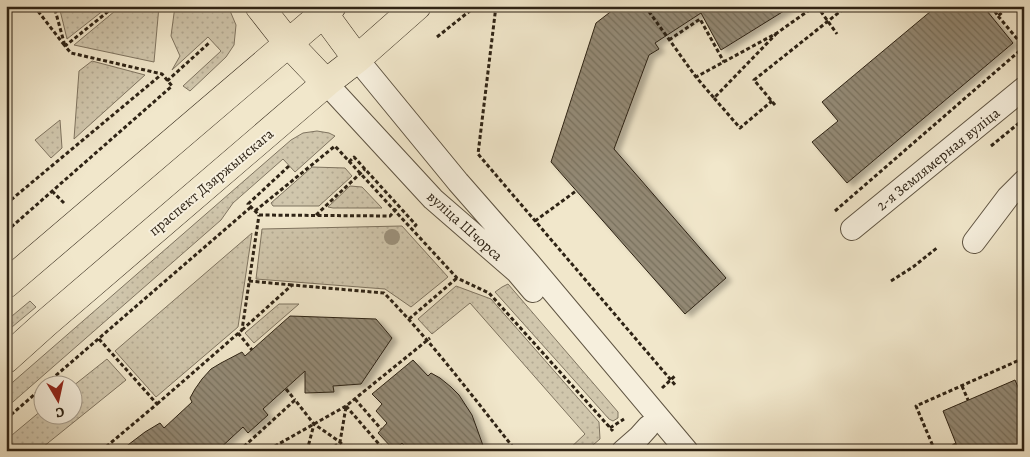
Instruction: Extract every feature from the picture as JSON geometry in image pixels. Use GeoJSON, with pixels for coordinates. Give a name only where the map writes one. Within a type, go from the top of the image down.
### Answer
{"type":"FeatureCollection","features":[{"type":"Feature","properties":{"kind":"main road","name":"вуліца Шчорса"},"geometry":{"type":"LineString","coordinates":[[259,6],[288,43],[326,83]]}},
{"type":"Feature","properties":{"kind":"main road","name":"праспект Дзяржынскага"},"geometry":{"type":"LineString","coordinates":[[6,358],[417,6]]}},
{"type":"Feature","properties":{"kind":"main road","name":"вуліца Шчорса"},"geometry":{"type":"LineString","coordinates":[[325,9],[357,59]]}},
{"type":"Feature","properties":{"kind":"main road"},"geometry":{"type":"LineString","coordinates":[[6,284],[288,43],[325,9]]}},
{"type":"Feature","properties":{"kind":"street","name":"вуліца Шчорса"},"geometry":{"type":"LineString","coordinates":[[357,59],[458,182],[529,263],[686,451]]}},
{"type":"Feature","properties":{"kind":"street","name":"вуліца Шчорса"},"geometry":{"type":"LineString","coordinates":[[326,83],[433,199],[517,272],[667,451]]}},
{"type":"Feature","properties":{"kind":"street","name":"2-я Землямерная вуліца"},"geometry":{"type":"LineString","coordinates":[[852,229],[1024,88]]}},
{"type":"Feature","properties":{"kind":"street"},"geometry":{"type":"LineString","coordinates":[[974,242],[1008,197],[1024,181]]}},
{"type":"Feature","properties":{"kind":"street"},"geometry":{"type":"LineString","coordinates":[[624,450],[648,428]]}},
{"type":"Feature","properties":{"kind":"path"},"geometry":{"type":"LineString","coordinates":[[6,227],[9,230],[172,86],[162,74],[71,53],[34,6]]}},
{"type":"Feature","properties":{"kind":"path"},"geometry":{"type":"LineString","coordinates":[[54,6],[66,46]]}},
{"type":"Feature","properties":{"kind":"path"},"geometry":{"type":"LineString","coordinates":[[66,46],[115,6]]}},
{"type":"Feature","properties":{"kind":"path"},"geometry":{"type":"LineString","coordinates":[[437,37],[476,6]]}},
{"type":"Feature","properties":{"kind":"path"},"geometry":{"type":"LineString","coordinates":[[496,6],[478,154],[676,386]]}},
{"type":"Feature","properties":{"kind":"path"},"geometry":{"type":"LineString","coordinates":[[645,6],[696,77],[740,128],[772,100]]}},
{"type":"Feature","properties":{"kind":"path"},"geometry":{"type":"LineString","coordinates":[[696,77],[778,33],[816,6],[838,34]]}},
{"type":"Feature","properties":{"kind":"path"},"geometry":{"type":"LineString","coordinates":[[775,104],[754,80],[848,6]]}},
{"type":"Feature","properties":{"kind":"path"},"geometry":{"type":"LineString","coordinates":[[835,211],[1024,47],[990,6]]}},
{"type":"Feature","properties":{"kind":"path"},"geometry":{"type":"LineString","coordinates":[[998,16],[1009,6]]}},
{"type":"Feature","properties":{"kind":"path"},"geometry":{"type":"LineString","coordinates":[[669,40],[700,19],[724,62]]}},
{"type":"Feature","properties":{"kind":"path"},"geometry":{"type":"LineString","coordinates":[[714,98],[778,33]]}},
{"type":"Feature","properties":{"kind":"path"},"geometry":{"type":"LineString","coordinates":[[167,81],[209,43]]}},
{"type":"Feature","properties":{"kind":"path"},"geometry":{"type":"LineString","coordinates":[[7,203],[162,74]]}},
{"type":"Feature","properties":{"kind":"path"},"geometry":{"type":"LineString","coordinates":[[255,211],[335,146],[457,278],[489,293],[610,428],[624,450]]}},
{"type":"Feature","properties":{"kind":"path"},"geometry":{"type":"LineString","coordinates":[[349,162],[354,157],[416,225],[412,229]]}},
{"type":"Feature","properties":{"kind":"path"},"geometry":{"type":"LineString","coordinates":[[290,166],[248,204],[259,215],[390,216],[399,206]]}},
{"type":"Feature","properties":{"kind":"path"},"geometry":{"type":"LineString","coordinates":[[316,215],[364,169]]}},
{"type":"Feature","properties":{"kind":"path"},"geometry":{"type":"LineString","coordinates":[[535,221],[576,191]]}},
{"type":"Feature","properties":{"kind":"path"},"geometry":{"type":"LineString","coordinates":[[6,197],[7,203]]}},
{"type":"Feature","properties":{"kind":"path"},"geometry":{"type":"LineString","coordinates":[[58,374],[251,207]]}},
{"type":"Feature","properties":{"kind":"path"},"geometry":{"type":"LineString","coordinates":[[242,330],[259,215]]}},
{"type":"Feature","properties":{"kind":"path"},"geometry":{"type":"LineString","coordinates":[[891,281],[913,267],[938,247]]}},
{"type":"Feature","properties":{"kind":"path"},"geometry":{"type":"LineString","coordinates":[[409,319],[457,278]]}},
{"type":"Feature","properties":{"kind":"path"},"geometry":{"type":"LineString","coordinates":[[249,281],[384,293],[429,339],[516,451]]}},
{"type":"Feature","properties":{"kind":"path"},"geometry":{"type":"LineString","coordinates":[[101,451],[292,285]]}},
{"type":"Feature","properties":{"kind":"path"},"geometry":{"type":"LineString","coordinates":[[238,333],[252,350]]}},
{"type":"Feature","properties":{"kind":"path"},"geometry":{"type":"LineString","coordinates":[[99,339],[157,404]]}},
{"type":"Feature","properties":{"kind":"path"},"geometry":{"type":"LineString","coordinates":[[270,451],[275,446],[346,406],[429,339]]}},
{"type":"Feature","properties":{"kind":"path"},"geometry":{"type":"LineString","coordinates":[[935,451],[916,406],[1024,358]]}},
{"type":"Feature","properties":{"kind":"path"},"geometry":{"type":"LineString","coordinates":[[1018,388],[1024,385]]}},
{"type":"Feature","properties":{"kind":"path"},"geometry":{"type":"LineString","coordinates":[[962,386],[968,400]]}},
{"type":"Feature","properties":{"kind":"path"},"geometry":{"type":"LineString","coordinates":[[286,389],[314,424],[340,442],[348,451]]}},
{"type":"Feature","properties":{"kind":"path"},"geometry":{"type":"LineString","coordinates":[[6,419],[32,397]]}},
{"type":"Feature","properties":{"kind":"path"},"geometry":{"type":"LineString","coordinates":[[355,399],[381,429]]}},
{"type":"Feature","properties":{"kind":"path"},"geometry":{"type":"LineString","coordinates":[[238,451],[295,400]]}},
{"type":"Feature","properties":{"kind":"path"},"geometry":{"type":"LineString","coordinates":[[329,451],[340,442],[346,406]]}},
{"type":"Feature","properties":{"kind":"path"},"geometry":{"type":"LineString","coordinates":[[346,406],[385,451]]}},
{"type":"Feature","properties":{"kind":"path"},"geometry":{"type":"LineString","coordinates":[[307,451],[314,424]]}},
{"type":"Feature","properties":{"kind":"path"},"geometry":{"type":"LineString","coordinates":[[941,451],[956,444]]}},
{"type":"Feature","properties":{"kind":"path"},"geometry":{"type":"LineString","coordinates":[[275,446],[280,451]]}},
{"type":"Feature","properties":{"kind":"shaded area"},"geometry":{"type":"Polygon","coordinates":[[[59,6],[109,6],[67,39],[59,6]]]}},
{"type":"Feature","properties":{"kind":"shaded area"},"geometry":{"type":"Polygon","coordinates":[[[121,6],[159,6],[154,62],[74,45],[121,6]]]}},
{"type":"Feature","properties":{"kind":"shaded area"},"geometry":{"type":"Polygon","coordinates":[[[175,6],[228,6],[236,25],[234,45],[226,57],[190,91],[183,86],[221,51],[208,37],[172,70],[180,56],[171,36],[175,6]]]}},
{"type":"Feature","properties":{"kind":"shaded area"},"geometry":{"type":"Polygon","coordinates":[[[92,61],[145,75],[74,139],[79,71],[92,61]]]}},
{"type":"Feature","properties":{"kind":"shaded area"},"geometry":{"type":"Polygon","coordinates":[[[60,120],[62,148],[51,158],[35,140],[60,120]]]}},
{"type":"Feature","properties":{"kind":"shaded area"},"geometry":{"type":"Polygon","coordinates":[[[317,131],[335,136],[295,172],[283,159],[233,203],[221,220],[45,374],[32,374],[32,385],[6,408],[6,388],[291,140],[303,133],[317,131]]]}},
{"type":"Feature","properties":{"kind":"shaded area"},"geometry":{"type":"Polygon","coordinates":[[[312,167],[345,168],[352,176],[319,206],[273,206],[271,203],[312,167]]]}},
{"type":"Feature","properties":{"kind":"shaded area"},"geometry":{"type":"Polygon","coordinates":[[[350,186],[362,187],[382,208],[328,207],[350,186]]]}},
{"type":"Feature","properties":{"kind":"shaded area"},"geometry":{"type":"Polygon","coordinates":[[[402,226],[448,277],[411,307],[385,289],[256,279],[262,229],[402,226]]]}},
{"type":"Feature","properties":{"kind":"shaded area"},"geometry":{"type":"Polygon","coordinates":[[[252,233],[238,327],[156,397],[115,351],[252,233]]]}},
{"type":"Feature","properties":{"kind":"shaded area"},"geometry":{"type":"Polygon","coordinates":[[[508,284],[618,412],[618,418],[613,421],[609,419],[495,292],[508,284]]]}},
{"type":"Feature","properties":{"kind":"shaded area"},"geometry":{"type":"Polygon","coordinates":[[[456,286],[491,299],[599,422],[600,439],[586,451],[567,451],[585,434],[470,303],[432,334],[418,319],[456,286]]]}},
{"type":"Feature","properties":{"kind":"shaded area"},"geometry":{"type":"Polygon","coordinates":[[[30,301],[36,307],[6,332],[6,321],[30,301]]]}},
{"type":"Feature","properties":{"kind":"shaded area"},"geometry":{"type":"Polygon","coordinates":[[[279,304],[299,304],[254,343],[245,333],[279,304]]]}},
{"type":"Feature","properties":{"kind":"shaded area"},"geometry":{"type":"Polygon","coordinates":[[[107,359],[126,380],[82,416],[82,379],[107,359]]]}},
{"type":"Feature","properties":{"kind":"shaded area"},"geometry":{"type":"Polygon","coordinates":[[[32,418],[32,424],[71,424],[38,451],[6,451],[6,440],[32,418]]]}},
{"type":"Feature","properties":{"kind":"building"},"geometry":{"type":"Polygon","coordinates":[[[618,6],[792,6],[721,50],[701,13],[655,43],[659,49],[649,55],[614,149],[726,278],[685,314],[551,162],[596,23],[618,6]]]}},
{"type":"Feature","properties":{"kind":"building"},"geometry":{"type":"Polygon","coordinates":[[[937,6],[983,6],[1013,43],[847,183],[812,142],[838,121],[822,102],[937,6]]]}},
{"type":"Feature","properties":{"kind":"building"},"geometry":{"type":"Polygon","coordinates":[[[290,316],[376,319],[392,338],[361,384],[333,386],[334,392],[305,393],[305,371],[263,409],[268,415],[248,433],[243,427],[217,451],[120,451],[160,423],[164,428],[192,402],[190,398],[195,389],[211,369],[242,352],[245,356],[290,316]]]}},
{"type":"Feature","properties":{"kind":"building"},"geometry":{"type":"Polygon","coordinates":[[[413,360],[428,376],[431,373],[440,378],[459,395],[472,415],[485,451],[409,451],[402,443],[394,450],[378,433],[387,423],[376,411],[382,404],[372,394],[413,360]]]}},
{"type":"Feature","properties":{"kind":"building"},"geometry":{"type":"Polygon","coordinates":[[[1015,380],[1024,401],[1024,451],[959,451],[943,411],[1015,380]]]}}]}
